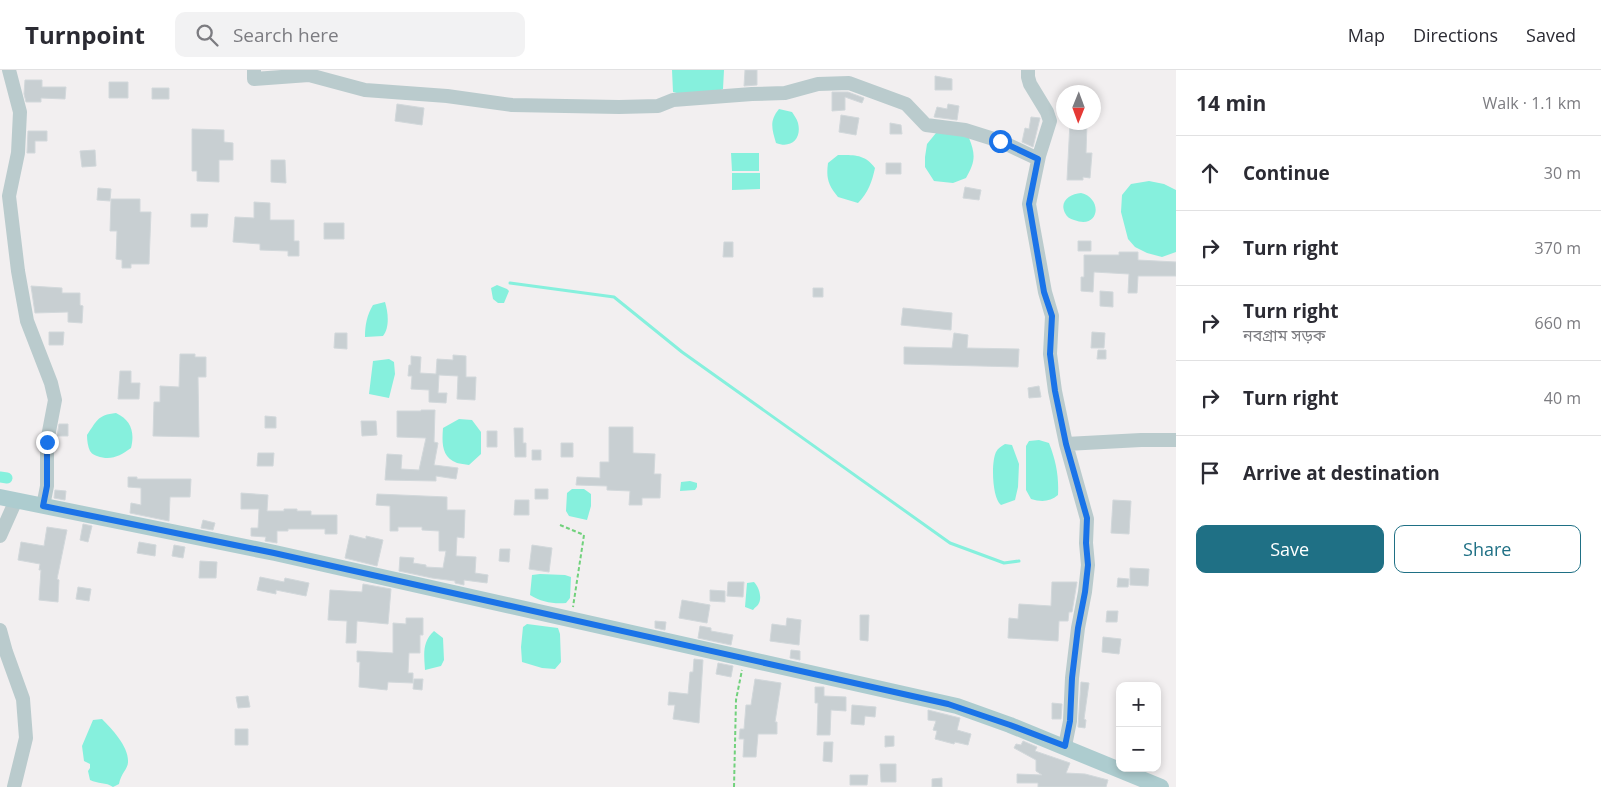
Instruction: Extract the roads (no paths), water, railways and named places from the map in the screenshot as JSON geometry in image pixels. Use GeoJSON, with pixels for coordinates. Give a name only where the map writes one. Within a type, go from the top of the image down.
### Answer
{"type":"FeatureCollection","features":[{"type":"Feature","properties":{"kind":"main road"},"geometry":{"type":"LineString","coordinates":[[8,499],[274,553],[957,706],[1065,746],[1161,787]]}},
{"type":"Feature","properties":{"kind":"street"},"geometry":{"type":"LineString","coordinates":[[9,70],[20,112],[18,153],[9,196],[18,271],[27,321],[51,383],[55,400],[47,442],[47,486],[43,506]]}},
{"type":"Feature","properties":{"kind":"street"},"geometry":{"type":"LineString","coordinates":[[254,70],[254,79],[309,75],[365,90],[448,96],[512,105],[590,107],[658,106],[673,100],[785,93],[818,84],[849,83],[906,104],[926,125],[964,130],[992,138],[1038,159]]}},
{"type":"Feature","properties":{"kind":"street"},"geometry":{"type":"LineString","coordinates":[[1028,70],[1030,84],[1047,112],[1050,121],[1038,159],[1029,204],[1044,292],[1052,316],[1050,354],[1055,391],[1066,444],[1087,518],[1086,543],[1088,565],[1078,628],[1072,678],[1070,721],[1065,746]]}},
{"type":"Feature","properties":{"kind":"street"},"geometry":{"type":"LineString","coordinates":[[1066,444],[1176,440]]}},
{"type":"Feature","properties":{"kind":"street"},"geometry":{"type":"LineString","coordinates":[[0,536],[8,499]]}},
{"type":"Feature","properties":{"kind":"street"},"geometry":{"type":"LineString","coordinates":[[0,630],[2,647],[23,699],[26,738],[14,787]]}},
{"type":"Feature","properties":{"kind":"waterway"},"geometry":{"type":"LineString","coordinates":[[510,283],[614,297],[682,352],[950,543],[1004,563],[1019,561]]}},
{"type":"Feature","properties":{"kind":"waterway"},"geometry":{"type":"LineString","coordinates":[[0,477],[7,478]]}}]}
